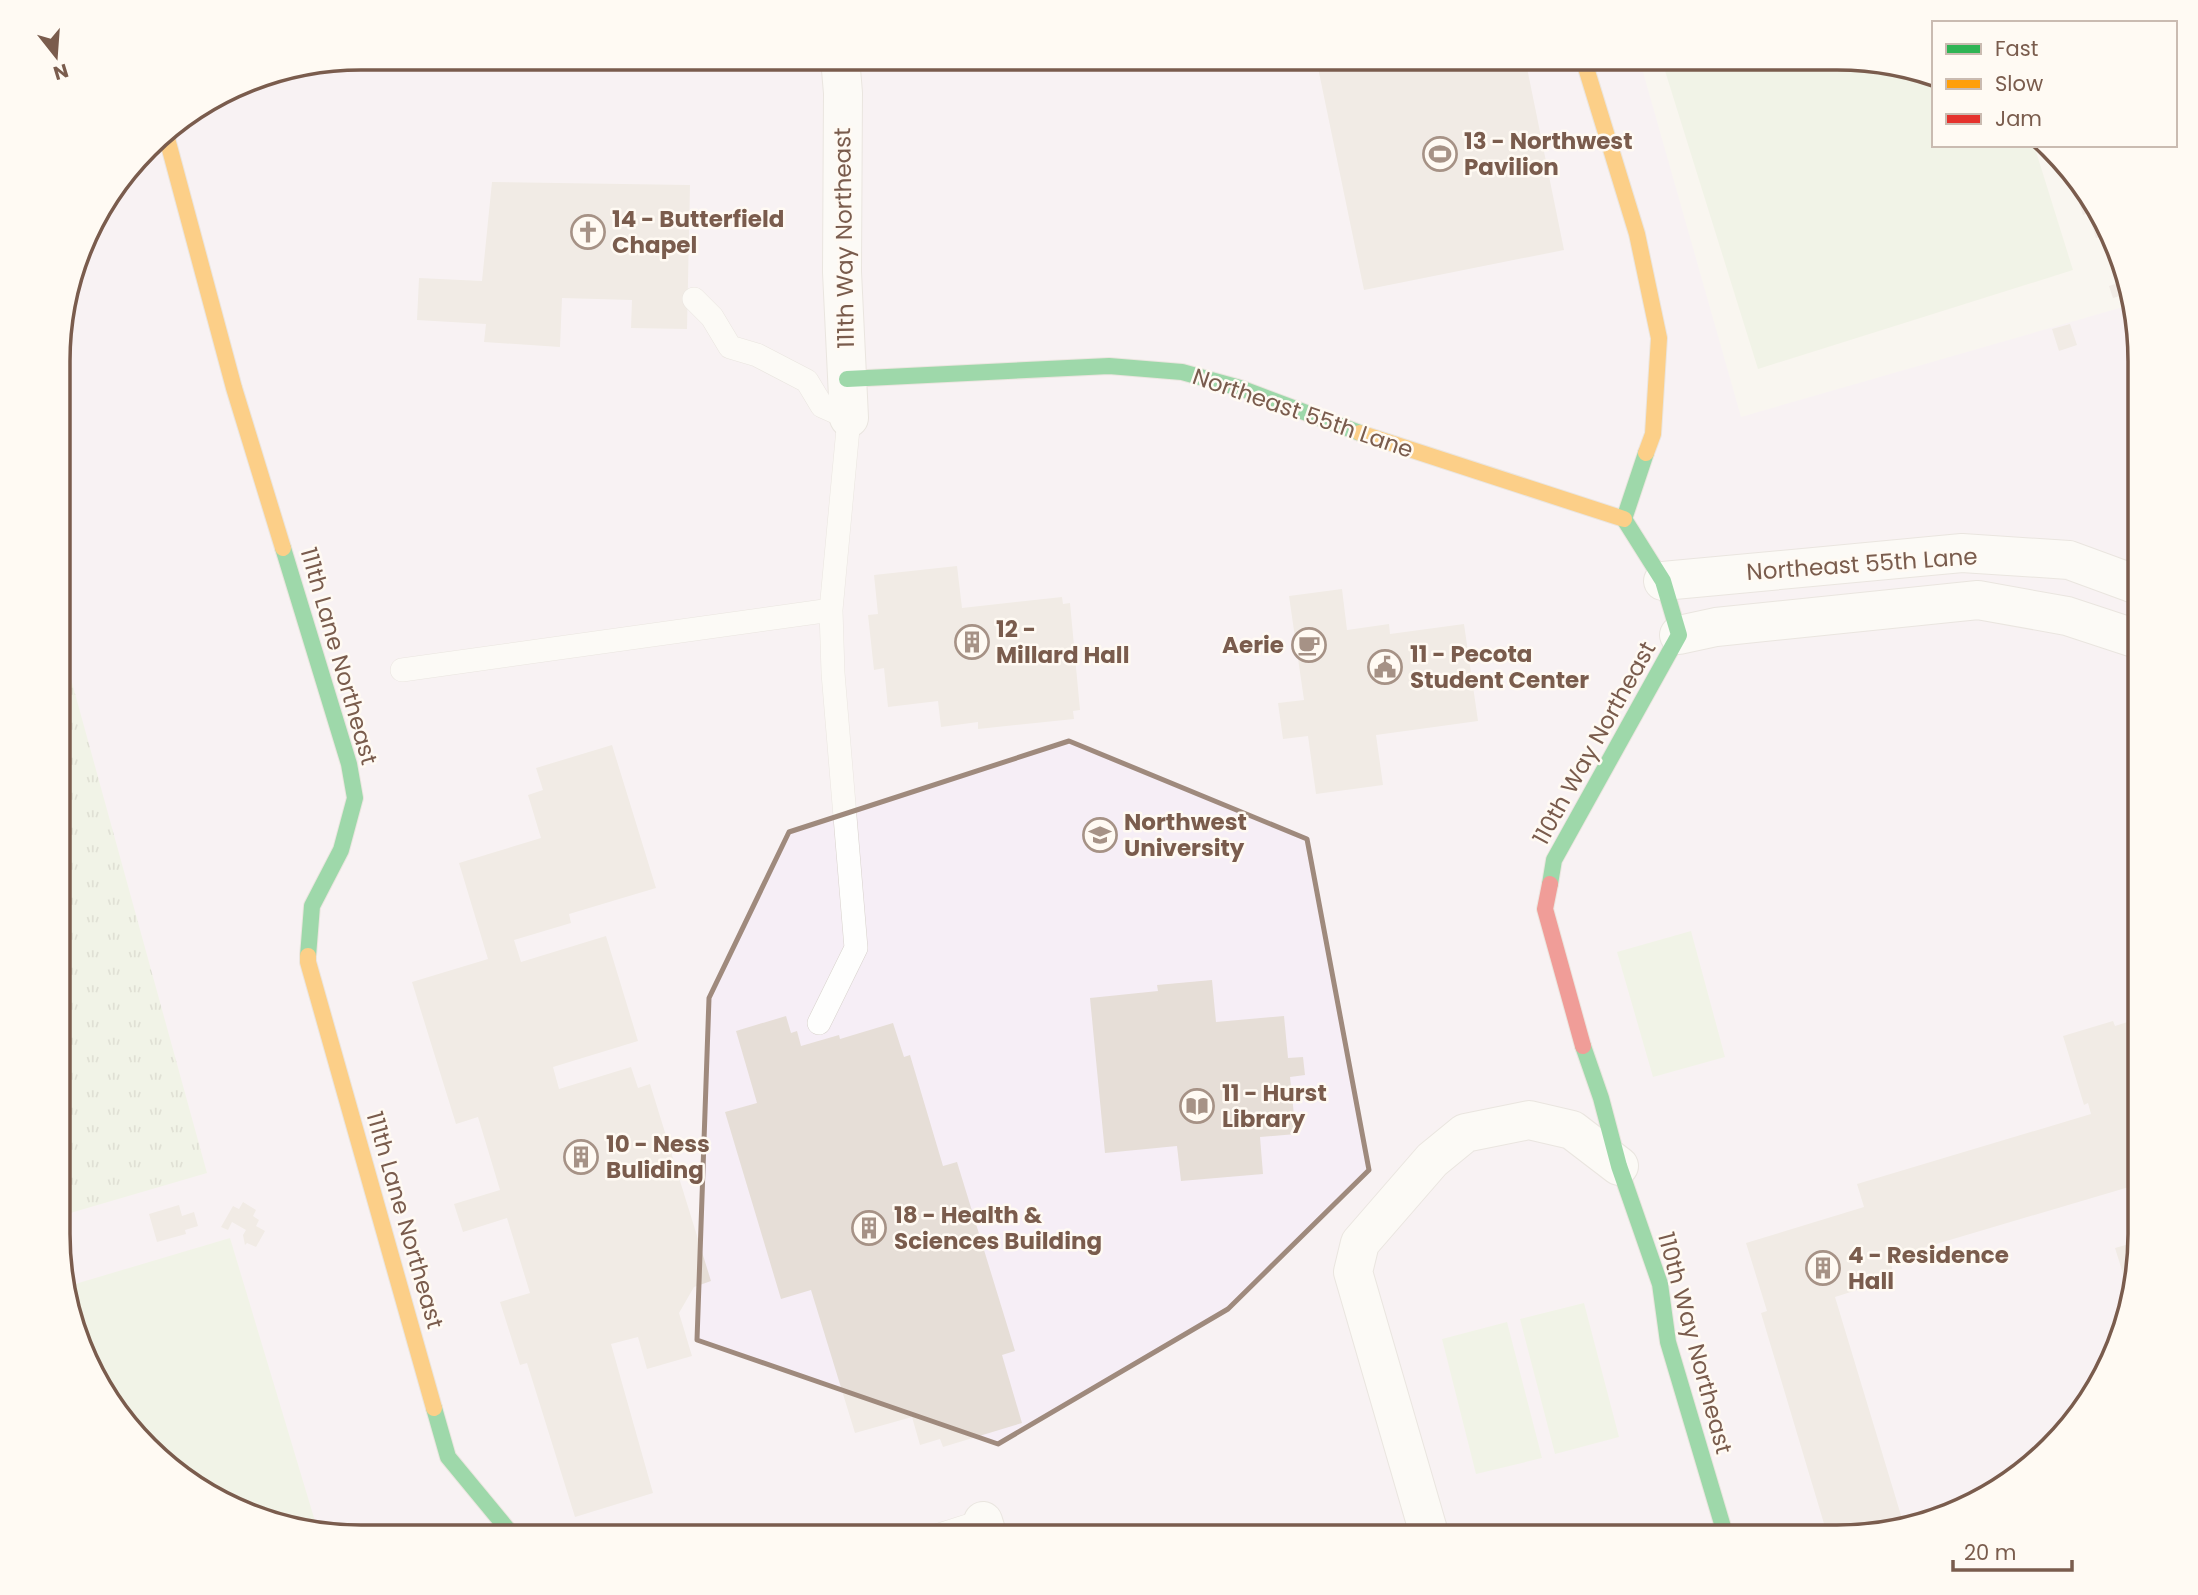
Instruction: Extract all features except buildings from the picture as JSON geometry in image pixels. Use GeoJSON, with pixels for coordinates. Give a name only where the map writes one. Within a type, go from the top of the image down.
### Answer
{"type":"FeatureCollection","features":[{"type":"Feature","properties":{"kind":"street","name":"111th Way Northeast"},"geometry":{"type":"LineString","coordinates":[[841,70],[842,272],[849,418]]}},
{"type":"Feature","properties":{"kind":"street"},"geometry":{"type":"LineString","coordinates":[[1587,70],[1637,234],[1659,338],[1653,434],[1624,519]]}},
{"type":"Feature","properties":{"kind":"street","name":"111th Lane Northeast"},"geometry":{"type":"LineString","coordinates":[[168,143],[234,388],[349,764],[355,798],[341,850],[312,906],[308,962],[448,1457],[504,1525]]}},
{"type":"Feature","properties":{"kind":"street","name":"Northeast 55th Lane"},"geometry":{"type":"LineString","coordinates":[[847,379],[1110,366],[1182,372],[1240,388],[1366,435],[1624,519]]}},
{"type":"Feature","properties":{"kind":"street","name":"110th Way Northeast"},"geometry":{"type":"LineString","coordinates":[[1624,519],[1663,581],[1679,635],[1554,860],[1545,909],[1619,1166],[1660,1284],[1668,1342],[1722,1525]]}},
{"type":"Feature","properties":{"kind":"street","name":"Northeast 55th Lane"},"geometry":{"type":"LineString","coordinates":[[1663,581],[1962,553],[2069,560],[2128,582]]}},
{"type":"Feature","properties":{"kind":"street","name":"Northeast 55th Lane"},"geometry":{"type":"LineString","coordinates":[[1679,635],[1716,627],[1978,600],[2067,616],[2128,636]]}},
{"type":"Feature","properties":{"kind":"street"},"geometry":{"type":"LineString","coordinates":[[1427,1525],[1353,1272],[1360,1243],[1432,1160],[1465,1133],[1529,1120],[1572,1130],[1619,1166]]}},
{"type":"Feature","properties":{"kind":"lane"},"geometry":{"type":"LineString","coordinates":[[694,299],[712,317],[730,347],[757,355],[807,381],[822,406],[849,418],[831,610],[833,673],[856,948],[819,1023]]}},
{"type":"Feature","properties":{"kind":"lane"},"geometry":{"type":"LineString","coordinates":[[402,670],[831,610]]}},
{"type":"Feature","properties":{"kind":"highlighted area"},"geometry":{"type":"Polygon","coordinates":[[[1069,741],[1307,839],[1369,1170],[1228,1309],[998,1444],[697,1340],[709,998],[789,832],[1069,741]]]}},
{"type":"Feature","properties":{"kind":"shaded area","name":"Northwest University"},"geometry":{"type":"Polygon","coordinates":[[[361,70],[1642,70],[1741,417],[2123,307],[2128,361],[2126,1272],[2113,1328],[2089,1380],[2068,1411],[2043,1440],[1999,1476],[1966,1495],[1931,1510],[1875,1523],[1837,1525],[361,1525],[323,1523],[267,1510],[215,1486],[184,1465],[155,1440],[130,1411],[109,1380],[85,1328],[72,1272],[70,1234],[72,323],[85,267],[100,232],[119,199],[155,155],[184,130],[215,109],[267,85],[323,72],[361,70]]]}},
{"type":"Feature","properties":{"kind":"green space"},"geometry":{"type":"Polygon","coordinates":[[[1665,70],[1875,72],[1932,85],[1932,147],[2035,147],[2073,270],[1758,369],[1665,70]]]}},
{"type":"Feature","properties":{"kind":"green space"},"geometry":{"type":"Polygon","coordinates":[[[70,675],[207,1173],[70,1213],[70,675]]]}},
{"type":"Feature","properties":{"kind":"green space"},"geometry":{"type":"Polygon","coordinates":[[[1691,931],[1725,1057],[1653,1077],[1617,952],[1691,931]]]}},
{"type":"Feature","properties":{"kind":"green space"},"geometry":{"type":"Polygon","coordinates":[[[230,1238],[315,1521],[267,1510],[232,1495],[199,1476],[155,1440],[119,1396],[100,1363],[85,1328],[75,1284],[230,1238]]]}},
{"type":"Feature","properties":{"kind":"green space"},"geometry":{"type":"Polygon","coordinates":[[[1584,1303],[1619,1437],[1555,1454],[1520,1319],[1584,1303]]]}},
{"type":"Feature","properties":{"kind":"green space"},"geometry":{"type":"Polygon","coordinates":[[[1507,1322],[1542,1458],[1476,1474],[1442,1339],[1507,1322]]]}},
{"type":"Feature","properties":{"kind":"traffic: fast"},"geometry":{"type":"LineString","coordinates":[[847,379],[1109,366],[1182,372],[1240,388],[1360,433]]}},
{"type":"Feature","properties":{"kind":"traffic: fast"},"geometry":{"type":"LineString","coordinates":[[1550,884],[1554,860],[1679,635],[1663,581],[1624,519],[1646,453]]}},
{"type":"Feature","properties":{"kind":"traffic: fast"},"geometry":{"type":"LineString","coordinates":[[283,548],[349,764],[355,798],[341,850],[312,906],[308,956]]}},
{"type":"Feature","properties":{"kind":"traffic: fast"},"geometry":{"type":"LineString","coordinates":[[1583,1046],[1601,1098],[1619,1166],[1660,1284],[1668,1342],[1722,1525]]}},
{"type":"Feature","properties":{"kind":"traffic: fast"},"geometry":{"type":"LineString","coordinates":[[434,1408],[448,1457],[504,1525]]}},
{"type":"Feature","properties":{"kind":"traffic: slow"},"geometry":{"type":"LineString","coordinates":[[1587,70],[1637,234],[1659,338],[1653,434],[1646,453]]}},
{"type":"Feature","properties":{"kind":"traffic: slow"},"geometry":{"type":"LineString","coordinates":[[168,143],[234,388],[283,548]]}},
{"type":"Feature","properties":{"kind":"traffic: slow"},"geometry":{"type":"LineString","coordinates":[[1360,433],[1624,519]]}},
{"type":"Feature","properties":{"kind":"traffic: slow"},"geometry":{"type":"LineString","coordinates":[[308,956],[434,1408]]}},
{"type":"Feature","properties":{"kind":"traffic: jam"},"geometry":{"type":"LineString","coordinates":[[1550,884],[1545,909],[1583,1046]]}},
{"type":"Feature","properties":{"kind":"place","name":"13 - Northwest Pavilion"},"geometry":{"type":"Point","coordinates":[1440,154]}},
{"type":"Feature","properties":{"kind":"place","name":"14 - Butterfield Chapel"},"geometry":{"type":"Point","coordinates":[588,232]}},
{"type":"Feature","properties":{"kind":"place","name":"12 - Millard Hall"},"geometry":{"type":"Point","coordinates":[972,642]}},
{"type":"Feature","properties":{"kind":"place","name":"Aerie"},"geometry":{"type":"Point","coordinates":[1309,645]}},
{"type":"Feature","properties":{"kind":"place","name":"11 - Pecota Student Center"},"geometry":{"type":"Point","coordinates":[1385,667]}},
{"type":"Feature","properties":{"kind":"place","name":"Northwest University"},"geometry":{"type":"Point","coordinates":[1100,835]}},
{"type":"Feature","properties":{"kind":"place","name":"11 - Hurst Library"},"geometry":{"type":"Point","coordinates":[1197,1106]}},
{"type":"Feature","properties":{"kind":"place","name":"10 - Ness Buliding"},"geometry":{"type":"Point","coordinates":[581,1157]}},
{"type":"Feature","properties":{"kind":"place","name":"18 - Health & Sciences Building"},"geometry":{"type":"Point","coordinates":[869,1228]}},
{"type":"Feature","properties":{"kind":"place","name":"4 - Residence Hall"},"geometry":{"type":"Point","coordinates":[1823,1268]}}]}
